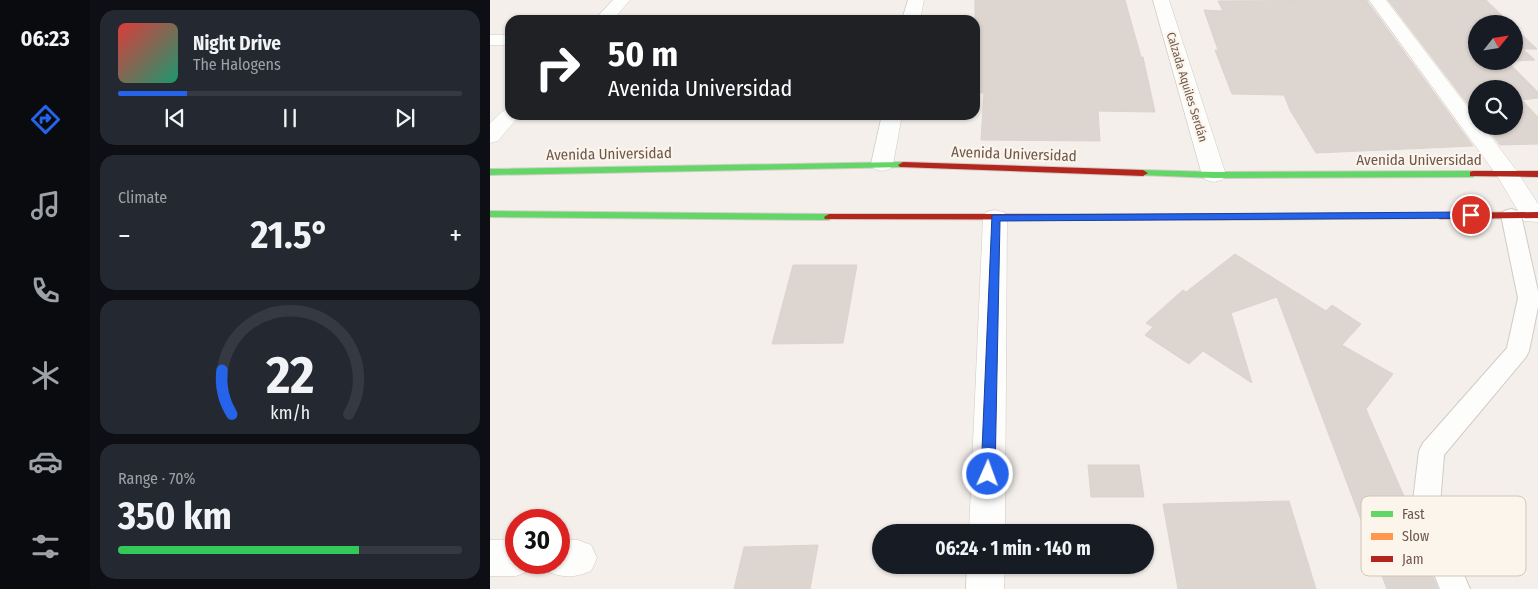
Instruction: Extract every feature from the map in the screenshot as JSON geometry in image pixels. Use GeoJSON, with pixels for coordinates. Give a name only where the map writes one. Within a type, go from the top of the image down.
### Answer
{"type":"FeatureCollection","features":[{"type":"Feature","properties":{"kind":"main road","name":"Avenida Universidad"},"geometry":{"type":"LineString","coordinates":[[490,172],[882,164],[1214,175],[1538,174]]}},
{"type":"Feature","properties":{"kind":"main road"},"geometry":{"type":"LineString","coordinates":[[490,214],[995,218],[1527,215]]}},
{"type":"Feature","properties":{"kind":"street"},"geometry":{"type":"LineString","coordinates":[[608,15],[622,0]]}},
{"type":"Feature","properties":{"kind":"street"},"geometry":{"type":"LineString","coordinates":[[913,15],[916,0]]}},
{"type":"Feature","properties":{"kind":"street","name":"Calzada Aquiles Serdán"},"geometry":{"type":"LineString","coordinates":[[1161,0],[1214,175]]}},
{"type":"Feature","properties":{"kind":"street"},"geometry":{"type":"LineString","coordinates":[[1377,0],[1508,174],[1527,215]]}},
{"type":"Feature","properties":{"kind":"street"},"geometry":{"type":"LineString","coordinates":[[490,40],[505,40]]}},
{"type":"Feature","properties":{"kind":"street"},"geometry":{"type":"LineString","coordinates":[[490,136],[505,120]]}},
{"type":"Feature","properties":{"kind":"street"},"geometry":{"type":"LineString","coordinates":[[882,164],[891,120]]}},
{"type":"Feature","properties":{"kind":"street"},"geometry":{"type":"LineString","coordinates":[[987,524],[995,218]]}},
{"type":"Feature","properties":{"kind":"street"},"geometry":{"type":"LineString","coordinates":[[490,558],[505,558]]}},
{"type":"Feature","properties":{"kind":"street"},"geometry":{"type":"LineString","coordinates":[[985,589],[986,574]]}},
{"type":"Feature","properties":{"kind":"lane"},"geometry":{"type":"LineString","coordinates":[[1427,496],[1432,451],[1518,351],[1529,298],[1527,215]]}},
{"type":"Feature","properties":{"kind":"lane"},"geometry":{"type":"LineString","coordinates":[[1449,576],[1454,589]]}},
{"type":"Feature","properties":{"kind":"building"},"geometry":{"type":"Polygon","coordinates":[[[975,0],[1125,0],[1141,57],[1143,57],[1155,112],[1098,111],[1100,141],[981,140],[984,93],[980,93],[980,15],[975,15],[975,0]]]}},
{"type":"Feature","properties":{"kind":"building"},"geometry":{"type":"Polygon","coordinates":[[[1367,0],[1473,146],[1316,153],[1290,110],[1284,95],[1232,94],[1215,50],[1218,50],[1204,10],[1223,11],[1218,1],[1367,0]]]}},
{"type":"Feature","properties":{"kind":"building"},"geometry":{"type":"Polygon","coordinates":[[[1388,0],[1486,0],[1502,15],[1468,15],[1468,70],[1516,70],[1538,92],[1538,98],[1523,100],[1523,80],[1468,80],[1468,105],[1388,0]]]}},
{"type":"Feature","properties":{"kind":"building"},"geometry":{"type":"Polygon","coordinates":[[[1523,36],[1537,49],[1523,49],[1523,36]]]}},
{"type":"Feature","properties":{"kind":"building"},"geometry":{"type":"Polygon","coordinates":[[[1523,49],[1535,60],[1523,61],[1523,49]]]}},
{"type":"Feature","properties":{"kind":"building"},"geometry":{"type":"Polygon","coordinates":[[[1523,101],[1538,117],[1538,144],[1500,145],[1493,135],[1523,135],[1523,101]]]}},
{"type":"Feature","properties":{"kind":"building"},"geometry":{"type":"Polygon","coordinates":[[[1235,254],[1326,311],[1332,305],[1361,324],[1342,345],[1393,374],[1366,409],[1404,496],[1361,496],[1361,520],[1277,297],[1231,313],[1252,383],[1203,351],[1189,364],[1145,335],[1153,327],[1146,323],[1183,290],[1186,292],[1235,254]]]}},
{"type":"Feature","properties":{"kind":"building"},"geometry":{"type":"Polygon","coordinates":[[[793,265],[857,265],[843,343],[772,344],[793,265]]]}},
{"type":"Feature","properties":{"kind":"building"},"geometry":{"type":"Polygon","coordinates":[[[1088,465],[1139,465],[1144,497],[1091,497],[1088,465]]]}},
{"type":"Feature","properties":{"kind":"building"},"geometry":{"type":"Polygon","coordinates":[[[1289,501],[1316,589],[1178,589],[1163,504],[1289,501]]]}},
{"type":"Feature","properties":{"kind":"building"},"geometry":{"type":"Polygon","coordinates":[[[818,545],[810,589],[734,589],[744,547],[818,545]]]}},
{"type":"Feature","properties":{"kind":"building"},"geometry":{"type":"Polygon","coordinates":[[[1382,576],[1433,576],[1438,589],[1387,589],[1382,576]]]}},
{"type":"Feature","properties":{"kind":"traffic: fast"},"geometry":{"type":"LineString","coordinates":[[490,172],[903,165]]}},
{"type":"Feature","properties":{"kind":"traffic: fast"},"geometry":{"type":"LineString","coordinates":[[1143,173],[1214,175],[1473,174]]}},
{"type":"Feature","properties":{"kind":"traffic: fast"},"geometry":{"type":"LineString","coordinates":[[490,214],[829,217]]}},
{"type":"Feature","properties":{"kind":"traffic: slow"},"geometry":{"type":"LineString","coordinates":[[1224,217],[1440,216]]}},
{"type":"Feature","properties":{"kind":"traffic: jam"},"geometry":{"type":"LineString","coordinates":[[903,165],[1143,173]]}},
{"type":"Feature","properties":{"kind":"traffic: jam"},"geometry":{"type":"LineString","coordinates":[[1473,174],[1538,174]]}},
{"type":"Feature","properties":{"kind":"traffic: jam"},"geometry":{"type":"LineString","coordinates":[[1440,216],[1538,215]]}},
{"type":"Feature","properties":{"kind":"traffic: jam"},"geometry":{"type":"LineString","coordinates":[[829,217],[1224,217]]}},
{"type":"Feature","properties":{"kind":"route"},"geometry":{"type":"LineString","coordinates":[[988,474],[995,218],[1471,215]]}}]}
